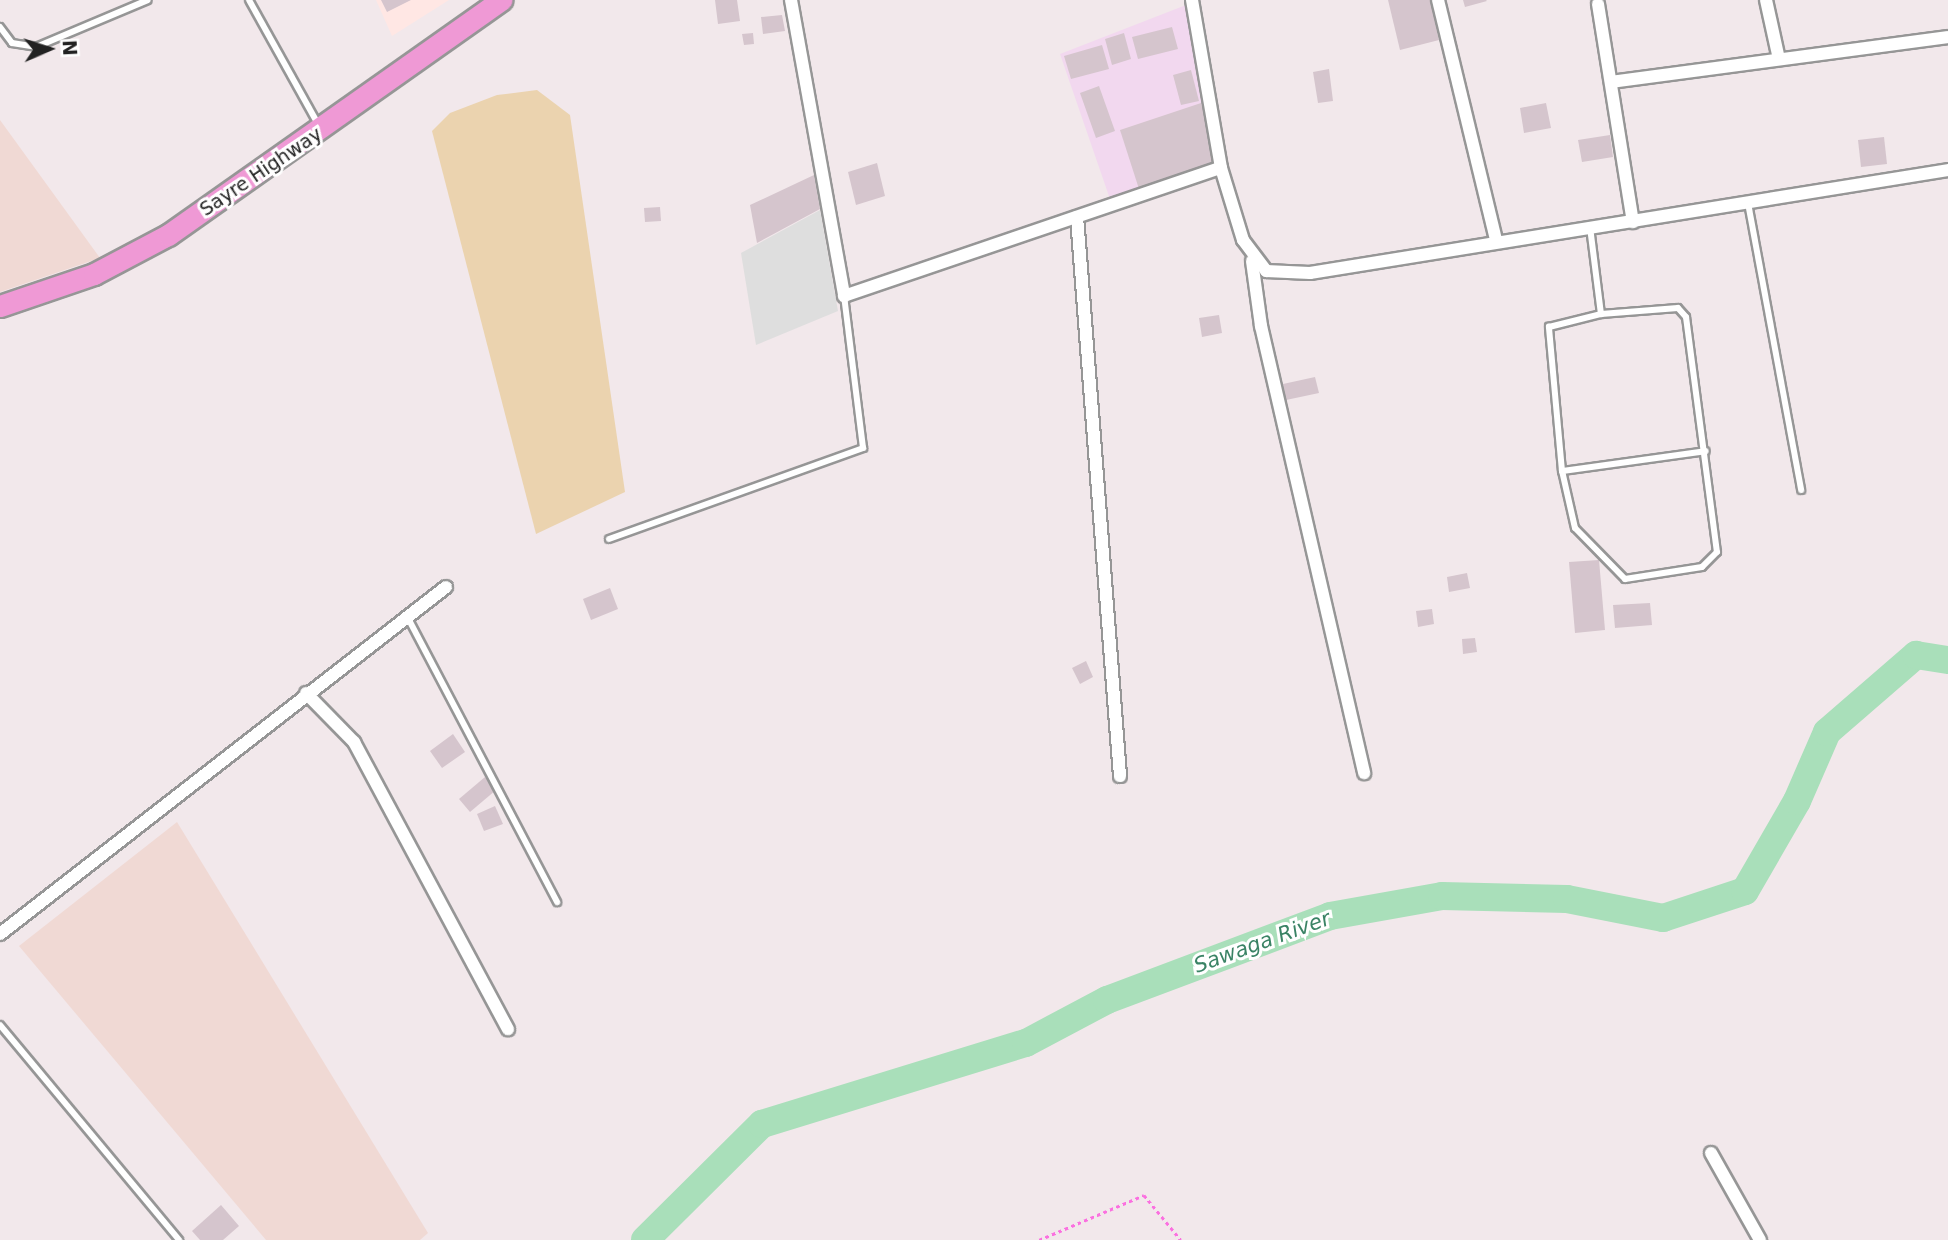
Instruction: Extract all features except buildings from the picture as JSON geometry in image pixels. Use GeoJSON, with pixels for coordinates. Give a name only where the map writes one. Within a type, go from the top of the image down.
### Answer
{"type":"FeatureCollection","features":[{"type":"Feature","properties":{"kind":"highway","name":"Sayre Highway"},"geometry":{"type":"LineString","coordinates":[[0,306],[130,257],[322,131],[501,0]]}},
{"type":"Feature","properties":{"kind":"street"},"geometry":{"type":"LineString","coordinates":[[791,0],[844,296],[1221,168]]}},
{"type":"Feature","properties":{"kind":"street"},"geometry":{"type":"LineString","coordinates":[[1192,0],[1221,168],[1252,261],[1261,326],[1364,773]]}},
{"type":"Feature","properties":{"kind":"street"},"geometry":{"type":"LineString","coordinates":[[1438,0],[1496,240]]}},
{"type":"Feature","properties":{"kind":"street"},"geometry":{"type":"LineString","coordinates":[[1766,0],[1779,59]]}},
{"type":"Feature","properties":{"kind":"street"},"geometry":{"type":"LineString","coordinates":[[1598,4],[1633,222]]}},
{"type":"Feature","properties":{"kind":"street"},"geometry":{"type":"LineString","coordinates":[[1611,82],[1948,37]]}},
{"type":"Feature","properties":{"kind":"street"},"geometry":{"type":"LineString","coordinates":[[1252,261],[1266,271],[1310,273],[1496,240],[1633,222],[1948,170]]}},
{"type":"Feature","properties":{"kind":"street"},"geometry":{"type":"LineString","coordinates":[[1077,217],[1120,776]]}},
{"type":"Feature","properties":{"kind":"street"},"geometry":{"type":"LineString","coordinates":[[0,934],[306,693],[446,587]]}},
{"type":"Feature","properties":{"kind":"street"},"geometry":{"type":"LineString","coordinates":[[306,693],[354,742],[508,1029]]}},
{"type":"Feature","properties":{"kind":"street"},"geometry":{"type":"LineString","coordinates":[[1711,1153],[1760,1240]]}},
{"type":"Feature","properties":{"kind":"lane"},"geometry":{"type":"LineString","coordinates":[[0,27],[12,43],[36,47],[148,0]]}},
{"type":"Feature","properties":{"kind":"lane"},"geometry":{"type":"LineString","coordinates":[[249,0],[322,131]]}},
{"type":"Feature","properties":{"kind":"lane"},"geometry":{"type":"LineString","coordinates":[[1748,203],[1801,490]]}},
{"type":"Feature","properties":{"kind":"lane"},"geometry":{"type":"LineString","coordinates":[[1590,227],[1601,314]]}},
{"type":"Feature","properties":{"kind":"lane"},"geometry":{"type":"LineString","coordinates":[[609,539],[863,448],[844,296]]}},
{"type":"Feature","properties":{"kind":"lane"},"geometry":{"type":"LineString","coordinates":[[1683,312],[1706,451],[1714,560],[1625,579],[1575,528],[1562,471],[1549,327],[1601,314],[1683,312]]}},
{"type":"Feature","properties":{"kind":"lane"},"geometry":{"type":"LineString","coordinates":[[1562,471],[1706,451]]}},
{"type":"Feature","properties":{"kind":"lane"},"geometry":{"type":"LineString","coordinates":[[408,616],[557,902]]}},
{"type":"Feature","properties":{"kind":"lane"},"geometry":{"type":"LineString","coordinates":[[0,1025],[178,1240]]}},
{"type":"Feature","properties":{"kind":"path"},"geometry":{"type":"LineString","coordinates":[[1039,1240],[1144,1195],[1181,1240]]}},
{"type":"Feature","properties":{"kind":"shaded area"},"geometry":{"type":"Polygon","coordinates":[[[376,0],[449,0],[392,36],[376,0]]]}},
{"type":"Feature","properties":{"kind":"shaded area"},"geometry":{"type":"Polygon","coordinates":[[[1186,5],[1221,168],[1111,202],[1060,54],[1186,5]]]}},
{"type":"Feature","properties":{"kind":"shaded area"},"geometry":{"type":"Polygon","coordinates":[[[537,90],[570,115],[625,492],[536,534],[432,131],[450,113],[497,95],[537,90]]]}},
{"type":"Feature","properties":{"kind":"shaded area"},"geometry":{"type":"Polygon","coordinates":[[[0,120],[100,258],[0,292],[0,120]]]}},
{"type":"Feature","properties":{"kind":"shaded area"},"geometry":{"type":"Polygon","coordinates":[[[820,210],[838,311],[756,345],[741,253],[820,210]]]}},
{"type":"Feature","properties":{"kind":"shaded area"},"geometry":{"type":"Polygon","coordinates":[[[177,822],[428,1233],[420,1240],[266,1240],[19,946],[177,822]]]}},
{"type":"Feature","properties":{"kind":"waterway","name":"Sawaga River"},"geometry":{"type":"LineString","coordinates":[[645,1240],[762,1124],[1026,1043],[1107,1000],[1330,916],[1442,896],[1567,899],[1663,918],[1745,891],[1797,801],[1827,732],[1916,655],[1948,660]]}}]}
